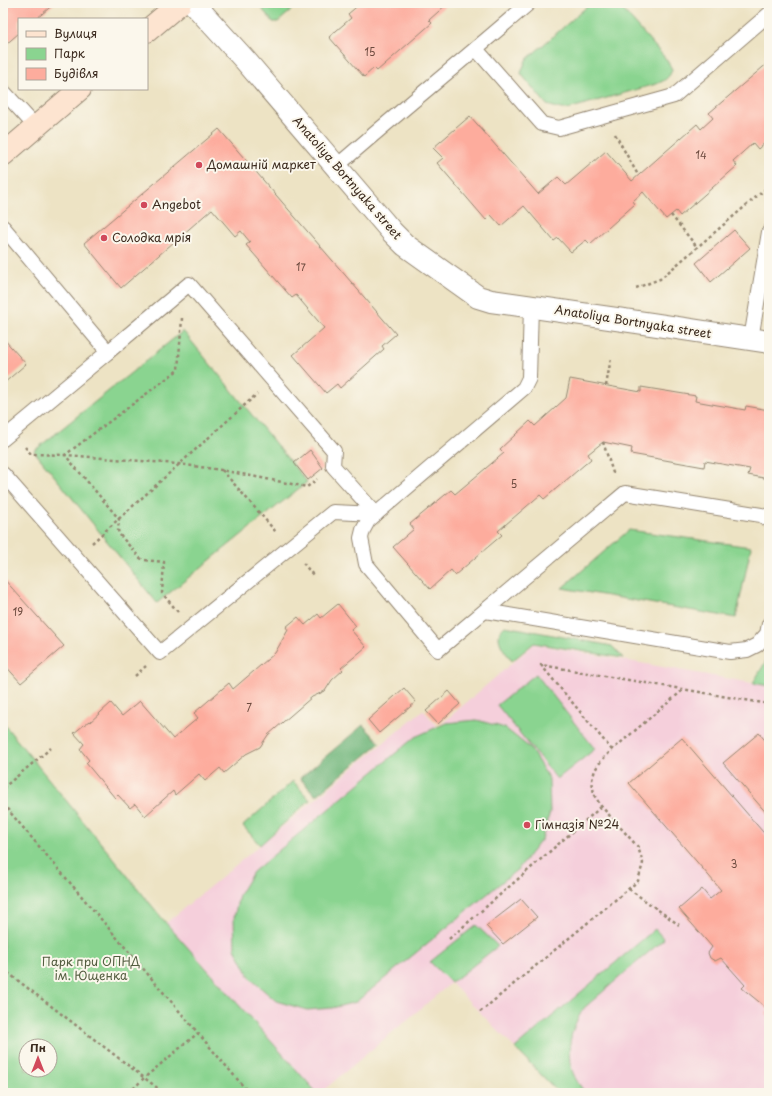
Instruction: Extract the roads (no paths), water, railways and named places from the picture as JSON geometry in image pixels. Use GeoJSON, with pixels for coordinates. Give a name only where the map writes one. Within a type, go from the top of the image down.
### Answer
{"type":"FeatureCollection","features":[{"type":"Feature","properties":{"kind":"main road"},"geometry":{"type":"LineString","coordinates":[[148,30],[180,3]]}},
{"type":"Feature","properties":{"kind":"main road"},"geometry":{"type":"LineString","coordinates":[[3,155],[79,90]]}},
{"type":"Feature","properties":{"kind":"street","name":"Anatoliya Bortnyaka street"},"geometry":{"type":"LineString","coordinates":[[193,3],[245,60],[392,232],[411,249],[478,297],[491,301],[760,341]]}},
{"type":"Feature","properties":{"kind":"lane"},"geometry":{"type":"LineString","coordinates":[[337,166],[384,125],[476,50],[529,3]]}},
{"type":"Feature","properties":{"kind":"lane"},"geometry":{"type":"LineString","coordinates":[[476,50],[542,124],[559,128],[674,96],[769,14]]}},
{"type":"Feature","properties":{"kind":"lane"},"geometry":{"type":"LineString","coordinates":[[3,91],[36,127]]}},
{"type":"Feature","properties":{"kind":"lane"},"geometry":{"type":"LineString","coordinates":[[3,227],[108,352]]}},
{"type":"Feature","properties":{"kind":"lane"},"geometry":{"type":"LineString","coordinates":[[760,341],[769,232]]}},
{"type":"Feature","properties":{"kind":"lane"},"geometry":{"type":"LineString","coordinates":[[8,436],[189,284],[334,451],[333,466],[376,514]]}},
{"type":"Feature","properties":{"kind":"lane"},"geometry":{"type":"LineString","coordinates":[[531,306],[529,378],[524,388],[368,521],[363,530],[361,538],[366,564],[438,650],[625,493],[761,515],[769,520]]}},
{"type":"Feature","properties":{"kind":"lane"},"geometry":{"type":"LineString","coordinates":[[3,474],[160,654],[333,512],[376,514]]}},
{"type":"Feature","properties":{"kind":"lane"},"geometry":{"type":"LineString","coordinates":[[485,611],[730,652],[747,650],[757,645],[767,634],[769,624]]}},
{"type":"Feature","properties":{"kind":"place","name":"Домашній маркет"},"geometry":{"type":"Point","coordinates":[199,165]}},
{"type":"Feature","properties":{"kind":"place","name":"Angebot"},"geometry":{"type":"Point","coordinates":[144,205]}},
{"type":"Feature","properties":{"kind":"place","name":"Солодка мрія"},"geometry":{"type":"Point","coordinates":[104,238]}},
{"type":"Feature","properties":{"kind":"place","name":"Гімназія №24"},"geometry":{"type":"Point","coordinates":[527,825]}},
{"type":"Feature","properties":{"kind":"park label","name":"Парк при ОПНД ім. Ющенка"},"geometry":{"type":"Point","coordinates":[91,969]}}]}
